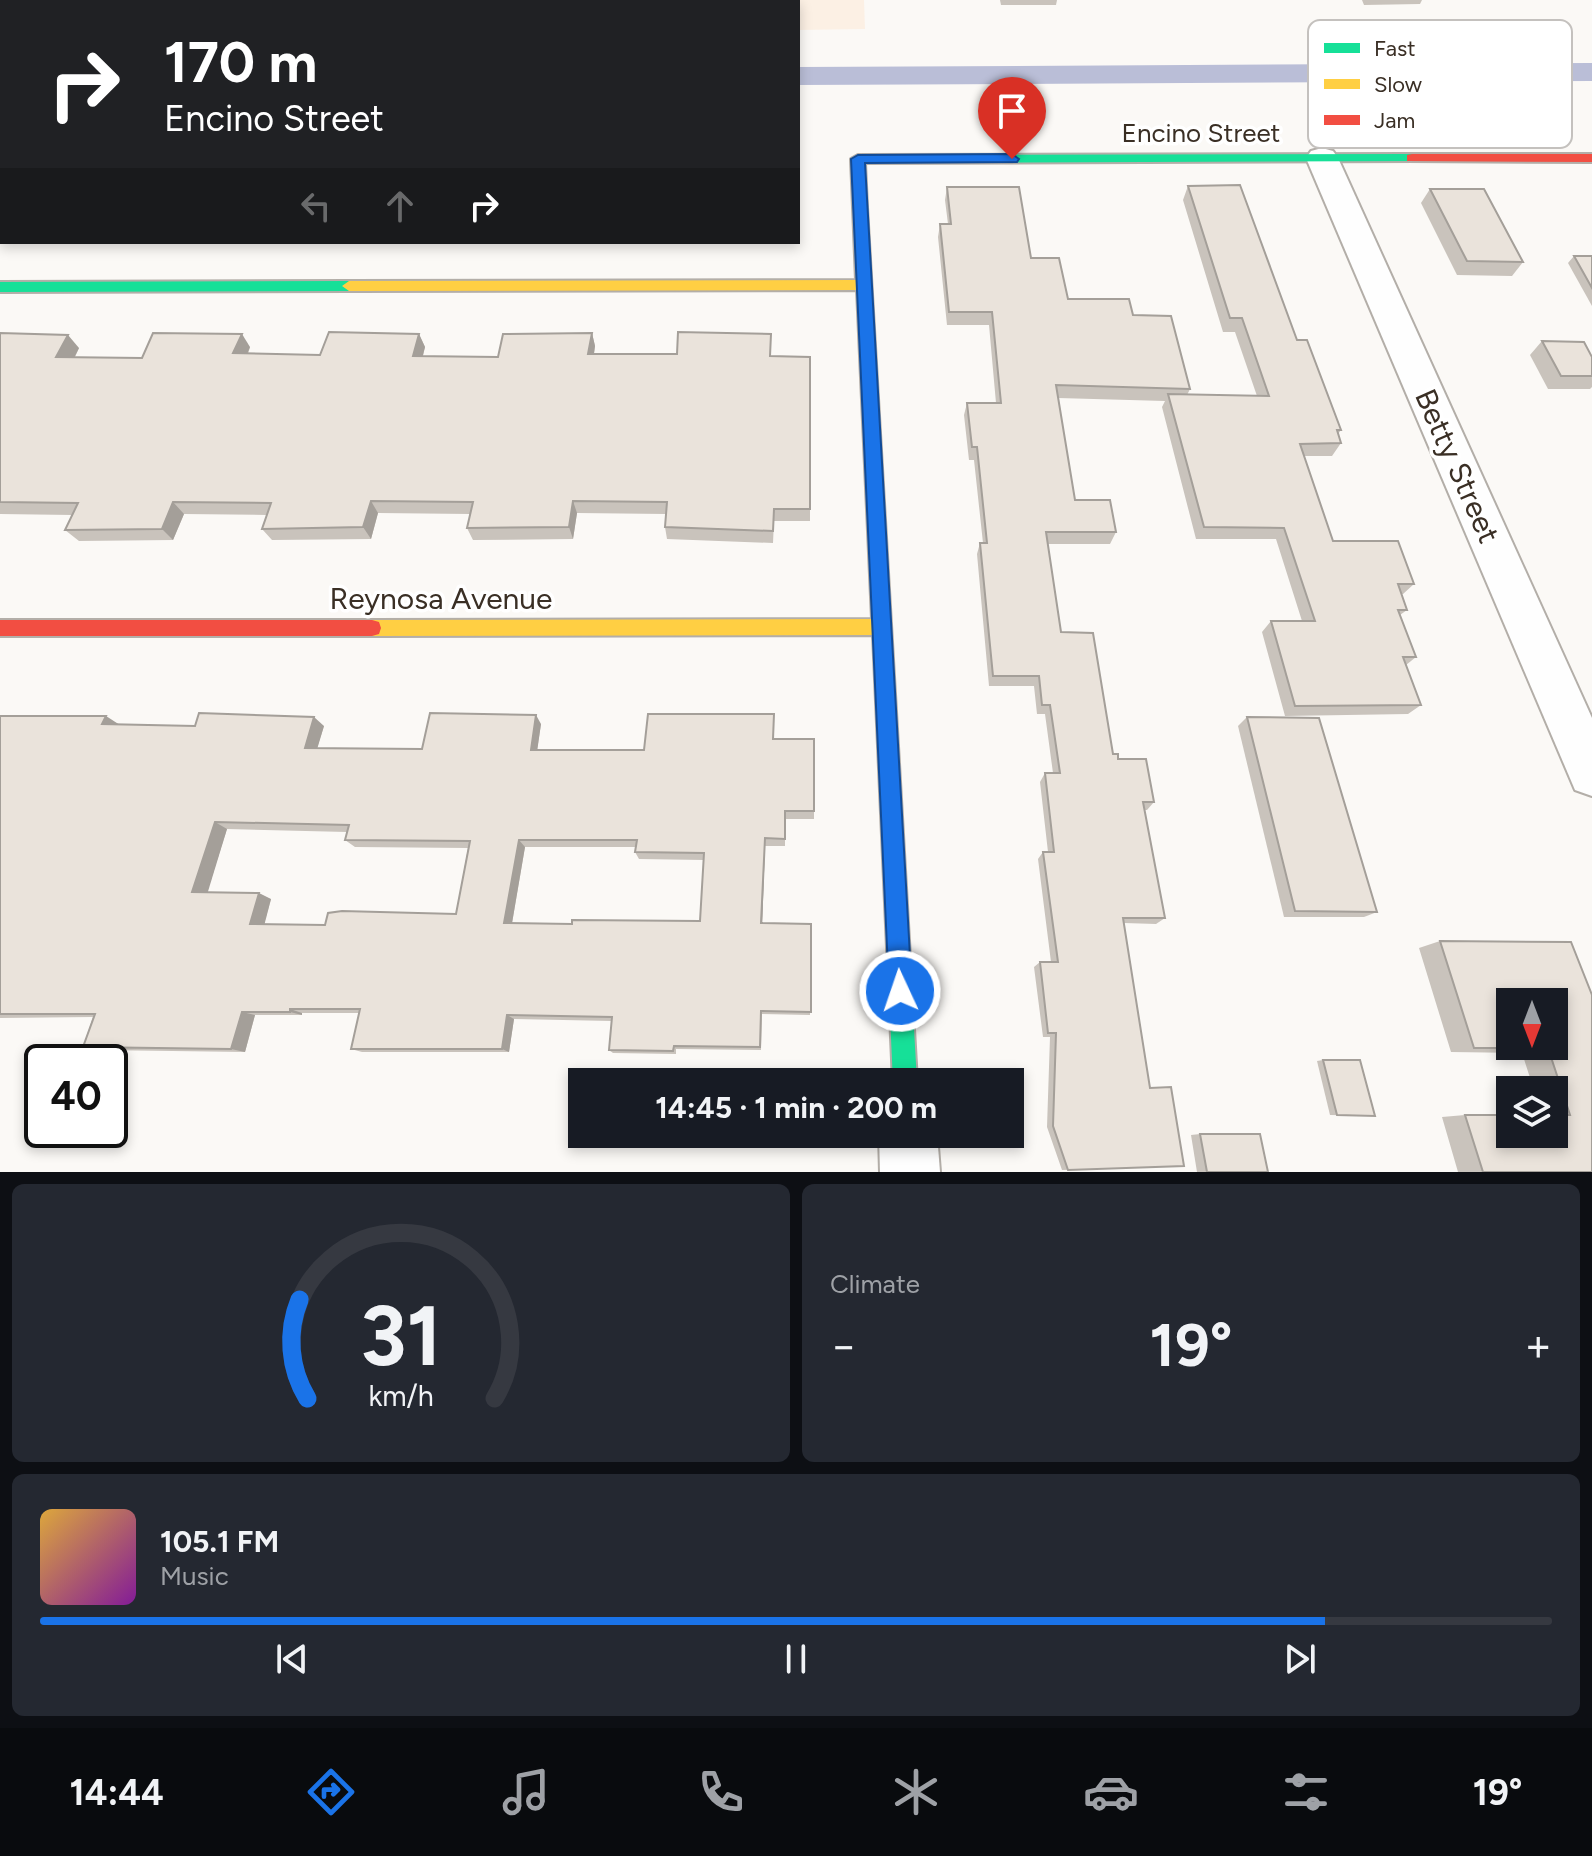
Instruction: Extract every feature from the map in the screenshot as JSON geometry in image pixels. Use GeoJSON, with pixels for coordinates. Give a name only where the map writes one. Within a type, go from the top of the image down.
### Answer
{"type":"FeatureCollection","features":[{"type":"Feature","properties":{"kind":"street","name":"Betty Street"},"geometry":{"type":"LineString","coordinates":[[1322,158],[1592,773]]}},
{"type":"Feature","properties":{"kind":"street","name":"Encino Street"},"geometry":{"type":"LineString","coordinates":[[864,285],[858,159],[1592,158]]}},
{"type":"Feature","properties":{"kind":"street"},"geometry":{"type":"LineString","coordinates":[[0,287],[864,285],[904,1068]]}},
{"type":"Feature","properties":{"kind":"street","name":"Reynosa Avenue"},"geometry":{"type":"LineString","coordinates":[[0,628],[882,627]]}},
{"type":"Feature","properties":{"kind":"street"},"geometry":{"type":"LineString","coordinates":[[909,1148],[910,1172]]}},
{"type":"Feature","properties":{"kind":"shaded area"},"geometry":{"type":"Polygon","coordinates":[[[800,0],[864,0],[865,29],[800,30],[800,0]]]}},
{"type":"Feature","properties":{"kind":"building"},"geometry":{"type":"Polygon","coordinates":[[[1240,185],[1297,340],[1307,340],[1341,430],[1337,430],[1341,443],[1300,444],[1333,541],[1398,541],[1414,584],[1398,584],[1407,610],[1398,610],[1416,657],[1403,657],[1421,705],[1295,706],[1271,621],[1315,621],[1284,528],[1204,527],[1168,394],[1269,396],[1242,318],[1230,318],[1188,186],[1240,185]]]}},
{"type":"Feature","properties":{"kind":"building"},"geometry":{"type":"Polygon","coordinates":[[[947,187],[1019,187],[1031,258],[1059,258],[1068,299],[1129,299],[1133,315],[1171,316],[1190,389],[1056,385],[1075,500],[1110,500],[1116,532],[1046,532],[1061,632],[1093,633],[1113,754],[1118,754],[1118,759],[1146,759],[1154,802],[1143,802],[1165,918],[1123,918],[1150,1088],[1171,1087],[1184,1166],[1068,1170],[1053,1126],[1056,1033],[1048,1033],[1040,962],[1058,962],[1043,852],[1054,852],[1045,773],[1060,773],[1050,705],[1042,705],[1039,676],[993,676],[980,543],[987,543],[977,447],[972,447],[967,403],[1001,403],[992,312],[949,312],[940,224],[951,224],[947,187]]]}},
{"type":"Feature","properties":{"kind":"building"},"geometry":{"type":"Polygon","coordinates":[[[1430,189],[1484,189],[1523,262],[1467,261],[1430,189]]]}},
{"type":"Feature","properties":{"kind":"building"},"geometry":{"type":"Polygon","coordinates":[[[1574,256],[1592,256],[1592,288],[1574,256]]]}},
{"type":"Feature","properties":{"kind":"building"},"geometry":{"type":"Polygon","coordinates":[[[329,332],[419,334],[413,356],[498,357],[503,334],[592,333],[588,354],[677,354],[678,332],[771,334],[770,356],[810,357],[810,509],[774,509],[773,531],[665,527],[667,502],[573,501],[569,527],[467,528],[473,502],[371,501],[363,527],[262,529],[271,503],[173,502],[162,529],[65,530],[78,503],[0,502],[0,333],[68,335],[56,357],[142,358],[153,333],[242,334],[233,353],[320,355],[329,332]]]}},
{"type":"Feature","properties":{"kind":"building"},"geometry":{"type":"Polygon","coordinates":[[[1542,341],[1584,342],[1592,357],[1592,376],[1561,376],[1542,341]]]}},
{"type":"Feature","properties":{"kind":"building"},"geometry":{"type":"Polygon","coordinates":[[[199,713],[314,717],[305,748],[422,749],[430,713],[536,715],[531,750],[644,750],[648,714],[774,714],[773,739],[814,739],[814,811],[785,811],[785,839],[765,838],[761,923],[811,924],[811,1012],[761,1011],[760,1047],[674,1046],[673,1051],[609,1050],[612,1017],[507,1015],[502,1049],[351,1049],[360,1009],[242,1012],[231,1049],[84,1044],[95,1014],[0,1014],[0,716],[106,716],[102,724],[195,726],[199,713]],[[215,822],[192,892],[259,893],[250,924],[325,925],[328,913],[342,911],[456,914],[470,841],[345,840],[349,825],[215,822]],[[519,840],[504,923],[700,921],[704,853],[635,852],[637,840],[519,840]]]}},
{"type":"Feature","properties":{"kind":"building"},"geometry":{"type":"Polygon","coordinates":[[[1247,717],[1319,718],[1377,912],[1295,911],[1247,717]]]}},
{"type":"Feature","properties":{"kind":"building"},"geometry":{"type":"Polygon","coordinates":[[[1440,941],[1571,942],[1592,995],[1592,1172],[1483,1172],[1465,1115],[1496,1115],[1496,1148],[1568,1148],[1568,1076],[1557,1076],[1552,1060],[1568,1060],[1568,988],[1496,988],[1496,1048],[1474,1048],[1440,941]]]}},
{"type":"Feature","properties":{"kind":"building"},"geometry":{"type":"Polygon","coordinates":[[[1323,1060],[1360,1060],[1375,1116],[1337,1115],[1323,1060]]]}},
{"type":"Feature","properties":{"kind":"building"},"geometry":{"type":"Polygon","coordinates":[[[1200,1134],[1260,1134],[1268,1172],[1207,1172],[1200,1134]]]}},
{"type":"Feature","properties":{"kind":"waterway"},"geometry":{"type":"LineString","coordinates":[[1572,72],[1592,72]]}},
{"type":"Feature","properties":{"kind":"waterway"},"geometry":{"type":"LineString","coordinates":[[800,76],[1308,73]]}},
{"type":"Feature","properties":{"kind":"traffic: fast"},"geometry":{"type":"LineString","coordinates":[[860,207],[858,159],[1412,158]]}},
{"type":"Feature","properties":{"kind":"traffic: fast"},"geometry":{"type":"LineString","coordinates":[[0,287],[349,286]]}},
{"type":"Feature","properties":{"kind":"traffic: fast"},"geometry":{"type":"LineString","coordinates":[[888,746],[904,1068]]}},
{"type":"Feature","properties":{"kind":"traffic: slow"},"geometry":{"type":"LineString","coordinates":[[860,207],[888,746]]}},
{"type":"Feature","properties":{"kind":"traffic: slow"},"geometry":{"type":"LineString","coordinates":[[349,286],[864,285]]}},
{"type":"Feature","properties":{"kind":"traffic: slow"},"geometry":{"type":"LineString","coordinates":[[372,628],[882,627]]}},
{"type":"Feature","properties":{"kind":"traffic: jam"},"geometry":{"type":"LineString","coordinates":[[1412,158],[1592,158]]}},
{"type":"Feature","properties":{"kind":"traffic: jam"},"geometry":{"type":"LineString","coordinates":[[0,628],[372,628]]}},
{"type":"Feature","properties":{"kind":"route"},"geometry":{"type":"LineString","coordinates":[[900,991],[858,159],[1012,159]]}}]}
